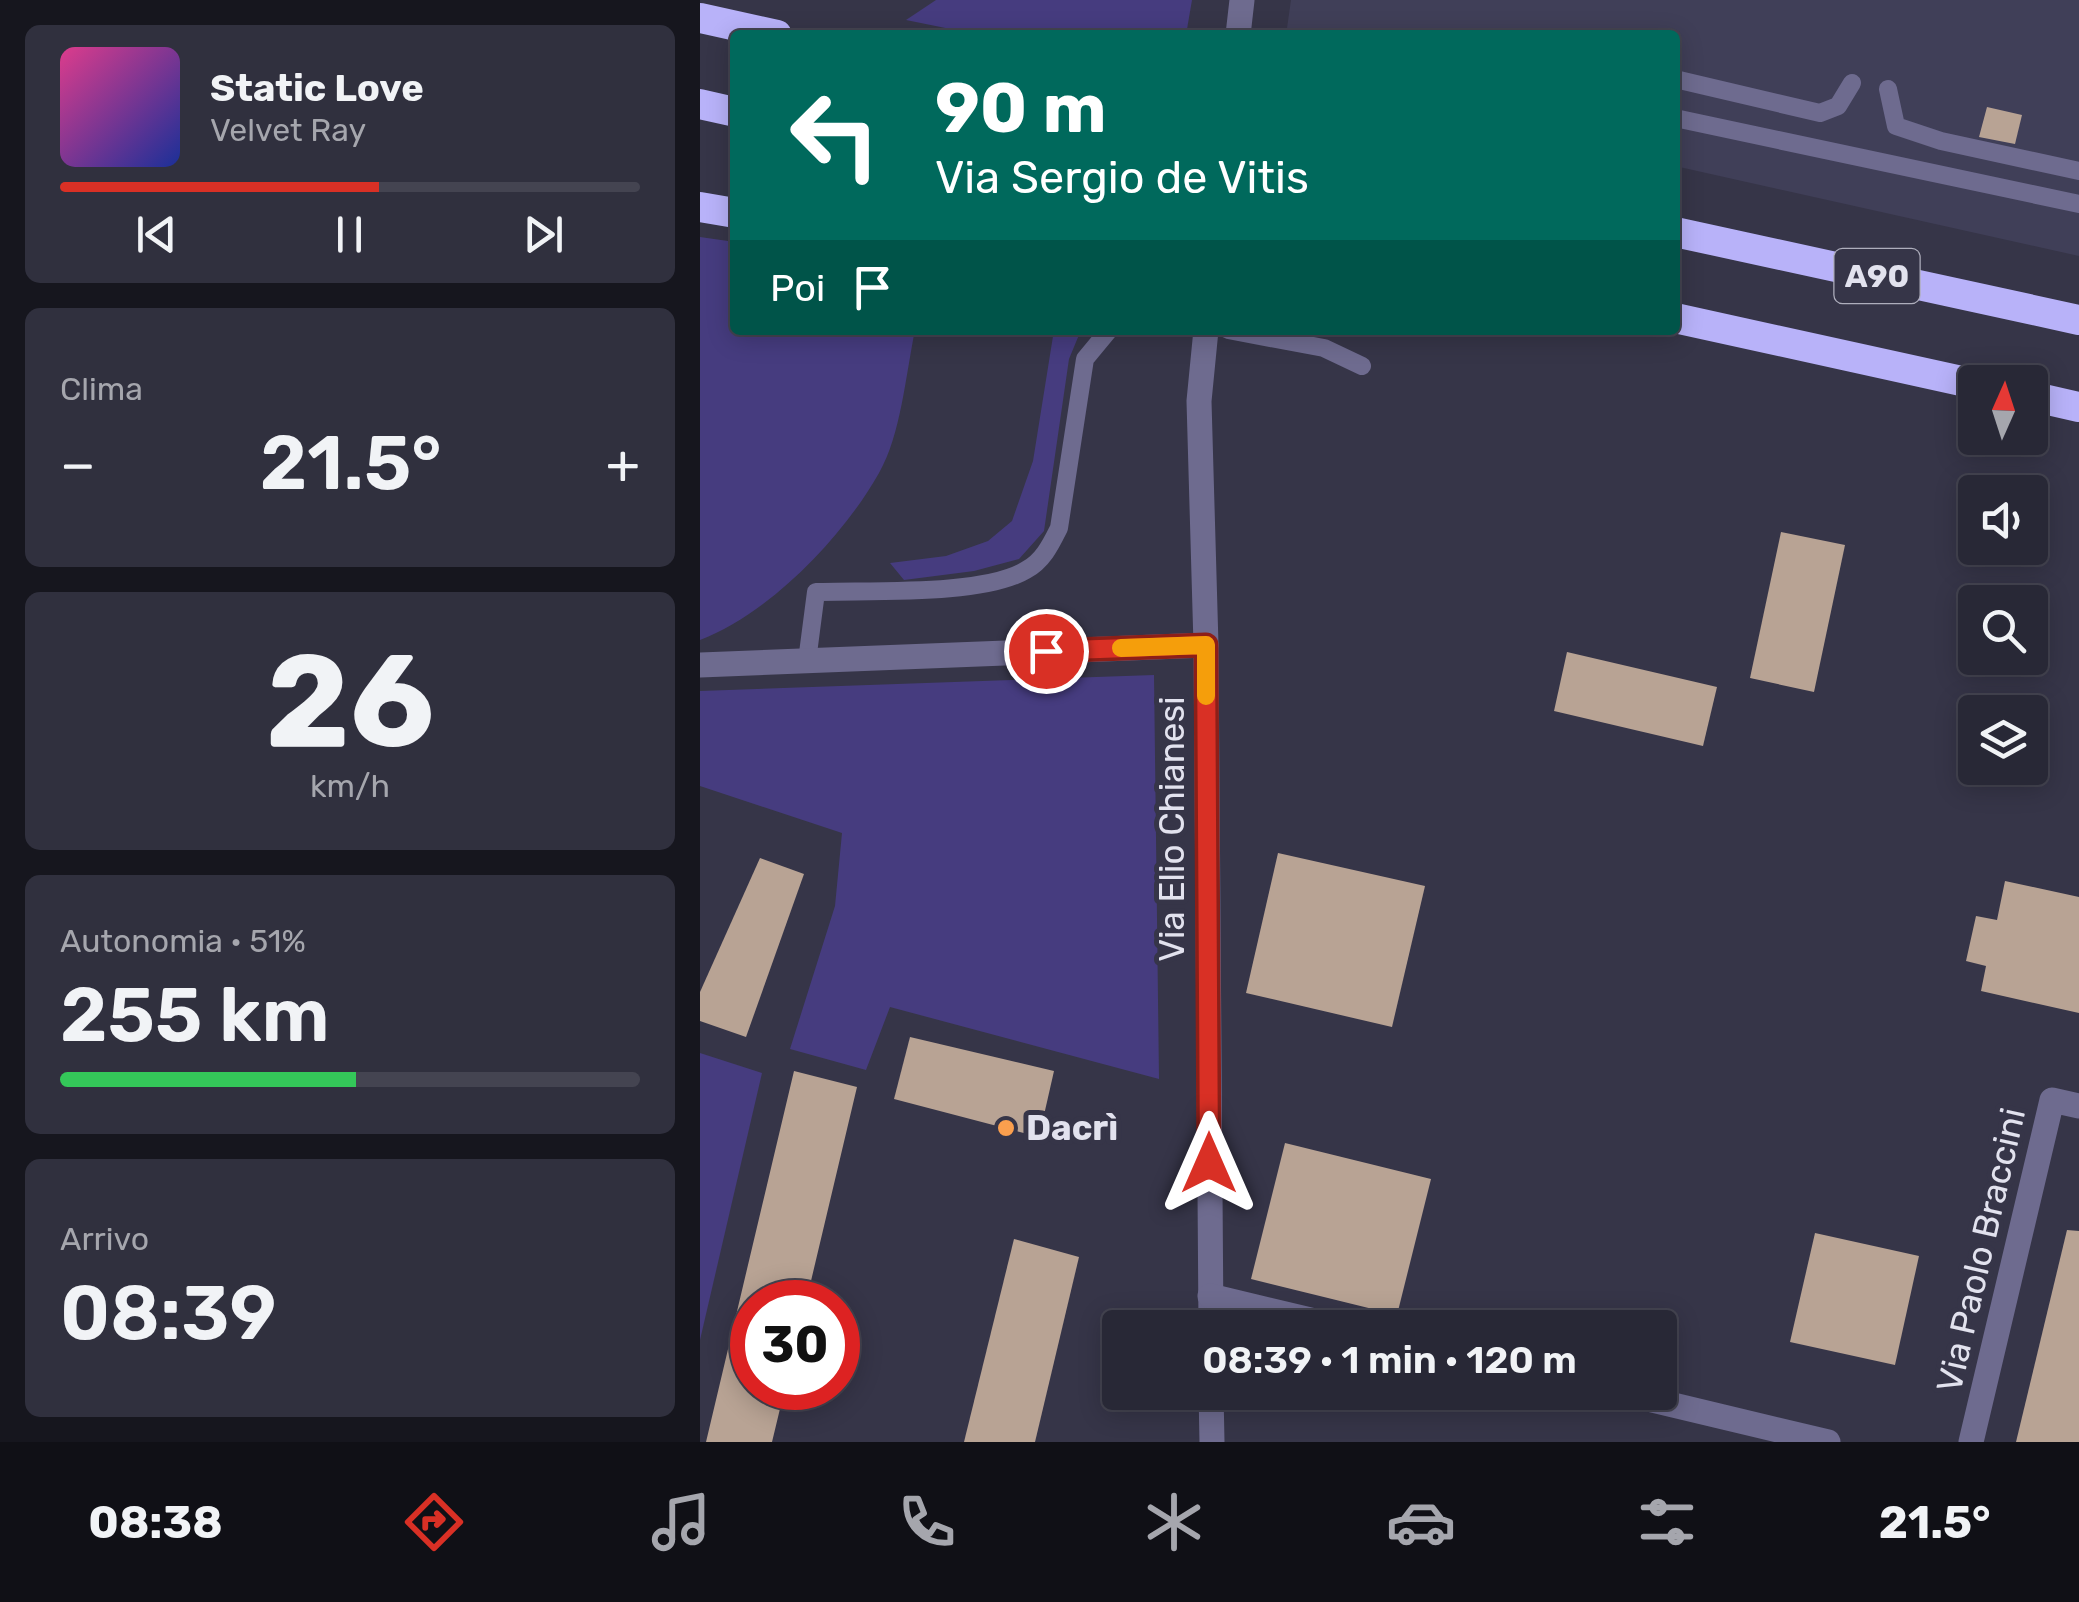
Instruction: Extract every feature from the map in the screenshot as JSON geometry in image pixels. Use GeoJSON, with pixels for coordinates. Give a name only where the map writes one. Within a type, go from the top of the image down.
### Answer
{"type":"FeatureCollection","features":[{"type":"Feature","properties":{"kind":"highway"},"geometry":{"type":"LineString","coordinates":[[700,18],[754,30]]}},
{"type":"Feature","properties":{"kind":"highway"},"geometry":{"type":"LineString","coordinates":[[700,104],[730,111]]}},
{"type":"Feature","properties":{"kind":"highway"},"geometry":{"type":"LineString","coordinates":[[700,207],[730,212]]}},
{"type":"Feature","properties":{"kind":"highway","name":"A90"},"geometry":{"type":"LineString","coordinates":[[1680,233],[2079,320]]}},
{"type":"Feature","properties":{"kind":"highway","name":"A90"},"geometry":{"type":"LineString","coordinates":[[1680,319],[1958,380]]}},
{"type":"Feature","properties":{"kind":"highway"},"geometry":{"type":"LineString","coordinates":[[2048,400],[2079,407]]}},
{"type":"Feature","properties":{"kind":"street"},"geometry":{"type":"LineString","coordinates":[[1239,30],[1242,0]]}},
{"type":"Feature","properties":{"kind":"street","name":"Via Elio Chianesi"},"geometry":{"type":"LineString","coordinates":[[1205,335],[1198,401],[1206,645],[1210,1310]]}},
{"type":"Feature","properties":{"kind":"street"},"geometry":{"type":"LineString","coordinates":[[700,665],[1206,645]]}},
{"type":"Feature","properties":{"kind":"street","name":"Via Paolo Braccini"},"geometry":{"type":"LineString","coordinates":[[1971,1442],[2052,1100],[2079,1106]]}},
{"type":"Feature","properties":{"kind":"street"},"geometry":{"type":"LineString","coordinates":[[1210,1296],[1269,1310]]}},
{"type":"Feature","properties":{"kind":"street"},"geometry":{"type":"LineString","coordinates":[[1677,1406],[1828,1442]]}},
{"type":"Feature","properties":{"kind":"street"},"geometry":{"type":"LineString","coordinates":[[1211,1410],[1212,1442]]}},
{"type":"Feature","properties":{"kind":"lane"},"geometry":{"type":"LineString","coordinates":[[1680,80],[1820,114],[1838,106],[1852,83]]}},
{"type":"Feature","properties":{"kind":"lane"},"geometry":{"type":"LineString","coordinates":[[1888,89],[1896,126],[1940,140],[2079,171]]}},
{"type":"Feature","properties":{"kind":"lane"},"geometry":{"type":"LineString","coordinates":[[1680,119],[2079,204]]}},
{"type":"Feature","properties":{"kind":"lane"},"geometry":{"type":"LineString","coordinates":[[806,661],[816,592],[942,588],[1007,579],[1030,569],[1049,549],[1059,528],[1085,359],[1105,335]]}},
{"type":"Feature","properties":{"kind":"lane"},"geometry":{"type":"LineString","coordinates":[[1255,335],[1324,348],[1362,366]]}},
{"type":"Feature","properties":{"kind":"shaded area"},"geometry":{"type":"Polygon","coordinates":[[[936,0],[1192,0],[1187,30],[955,30],[906,20],[936,0]]]}},
{"type":"Feature","properties":{"kind":"shaded area"},"geometry":{"type":"Polygon","coordinates":[[[1291,0],[2079,0],[2079,256],[1680,167],[1680,30],[1287,30],[1291,0]]]}},
{"type":"Feature","properties":{"kind":"shaded area"},"geometry":{"type":"Polygon","coordinates":[[[700,237],[730,241],[730,335],[914,335],[893,441],[864,497],[825,547],[777,593],[726,628],[700,640],[700,237]]]}},
{"type":"Feature","properties":{"kind":"shaded area"},"geometry":{"type":"Polygon","coordinates":[[[1053,335],[1079,335],[1069,359],[1044,531],[1019,559],[974,571],[904,580],[890,563],[946,556],[988,541],[1012,521],[1033,461],[1053,335]]]}},
{"type":"Feature","properties":{"kind":"shaded area"},"geometry":{"type":"Polygon","coordinates":[[[1154,675],[1159,1079],[890,1007],[866,1070],[790,1049],[835,906],[842,833],[700,786],[700,691],[1154,675]]]}},
{"type":"Feature","properties":{"kind":"shaded area"},"geometry":{"type":"Polygon","coordinates":[[[700,1053],[762,1073],[700,1340],[700,1053]]]}},
{"type":"Feature","properties":{"kind":"building"},"geometry":{"type":"Polygon","coordinates":[[[1987,107],[2022,115],[2015,144],[1979,137],[1987,107]]]}},
{"type":"Feature","properties":{"kind":"building"},"geometry":{"type":"Polygon","coordinates":[[[1781,532],[1845,545],[1814,692],[1750,678],[1781,532]]]}},
{"type":"Feature","properties":{"kind":"building"},"geometry":{"type":"Polygon","coordinates":[[[1567,652],[1717,687],[1703,746],[1554,711],[1567,652]]]}},
{"type":"Feature","properties":{"kind":"building"},"geometry":{"type":"Polygon","coordinates":[[[1278,853],[1425,886],[1392,1027],[1246,993],[1278,853]]]}},
{"type":"Feature","properties":{"kind":"building"},"geometry":{"type":"Polygon","coordinates":[[[760,858],[804,874],[746,1037],[700,1021],[700,992],[760,858]]]}},
{"type":"Feature","properties":{"kind":"building"},"geometry":{"type":"Polygon","coordinates":[[[2005,881],[2079,897],[2079,1013],[1981,991],[1986,966],[1966,961],[1976,916],[1997,920],[2005,881]]]}},
{"type":"Feature","properties":{"kind":"building"},"geometry":{"type":"Polygon","coordinates":[[[910,1037],[1054,1071],[1039,1137],[894,1099],[910,1037]]]}},
{"type":"Feature","properties":{"kind":"building"},"geometry":{"type":"Polygon","coordinates":[[[794,1071],[857,1087],[811,1280],[744,1280],[794,1071]]]}},
{"type":"Feature","properties":{"kind":"building"},"geometry":{"type":"Polygon","coordinates":[[[1285,1143],[1431,1179],[1398,1310],[1377,1310],[1251,1279],[1285,1143]]]}},
{"type":"Feature","properties":{"kind":"building"},"geometry":{"type":"Polygon","coordinates":[[[2067,1230],[2079,1231],[2079,1442],[2016,1442],[2067,1230]]]}},
{"type":"Feature","properties":{"kind":"building"},"geometry":{"type":"Polygon","coordinates":[[[1815,1233],[1919,1256],[1895,1365],[1790,1342],[1815,1233]]]}},
{"type":"Feature","properties":{"kind":"building"},"geometry":{"type":"Polygon","coordinates":[[[1014,1239],[1079,1257],[1035,1442],[964,1442],[1014,1239]]]}},
{"type":"Feature","properties":{"kind":"building"},"geometry":{"type":"Polygon","coordinates":[[[730,1341],[730,1410],[780,1410],[772,1442],[706,1442],[730,1341]]]}},
{"type":"Feature","properties":{"kind":"slow traffic"},"geometry":{"type":"LineString","coordinates":[[1121,648],[1206,645],[1206,696]]}},
{"type":"Feature","properties":{"kind":"place","name":"Dacrì"},"geometry":{"type":"Point","coordinates":[1006,1128]}},
{"type":"Feature","properties":{"kind":"route"},"geometry":{"type":"LineString","coordinates":[[1046,651],[1206,645],[1209,1163]]}}]}
